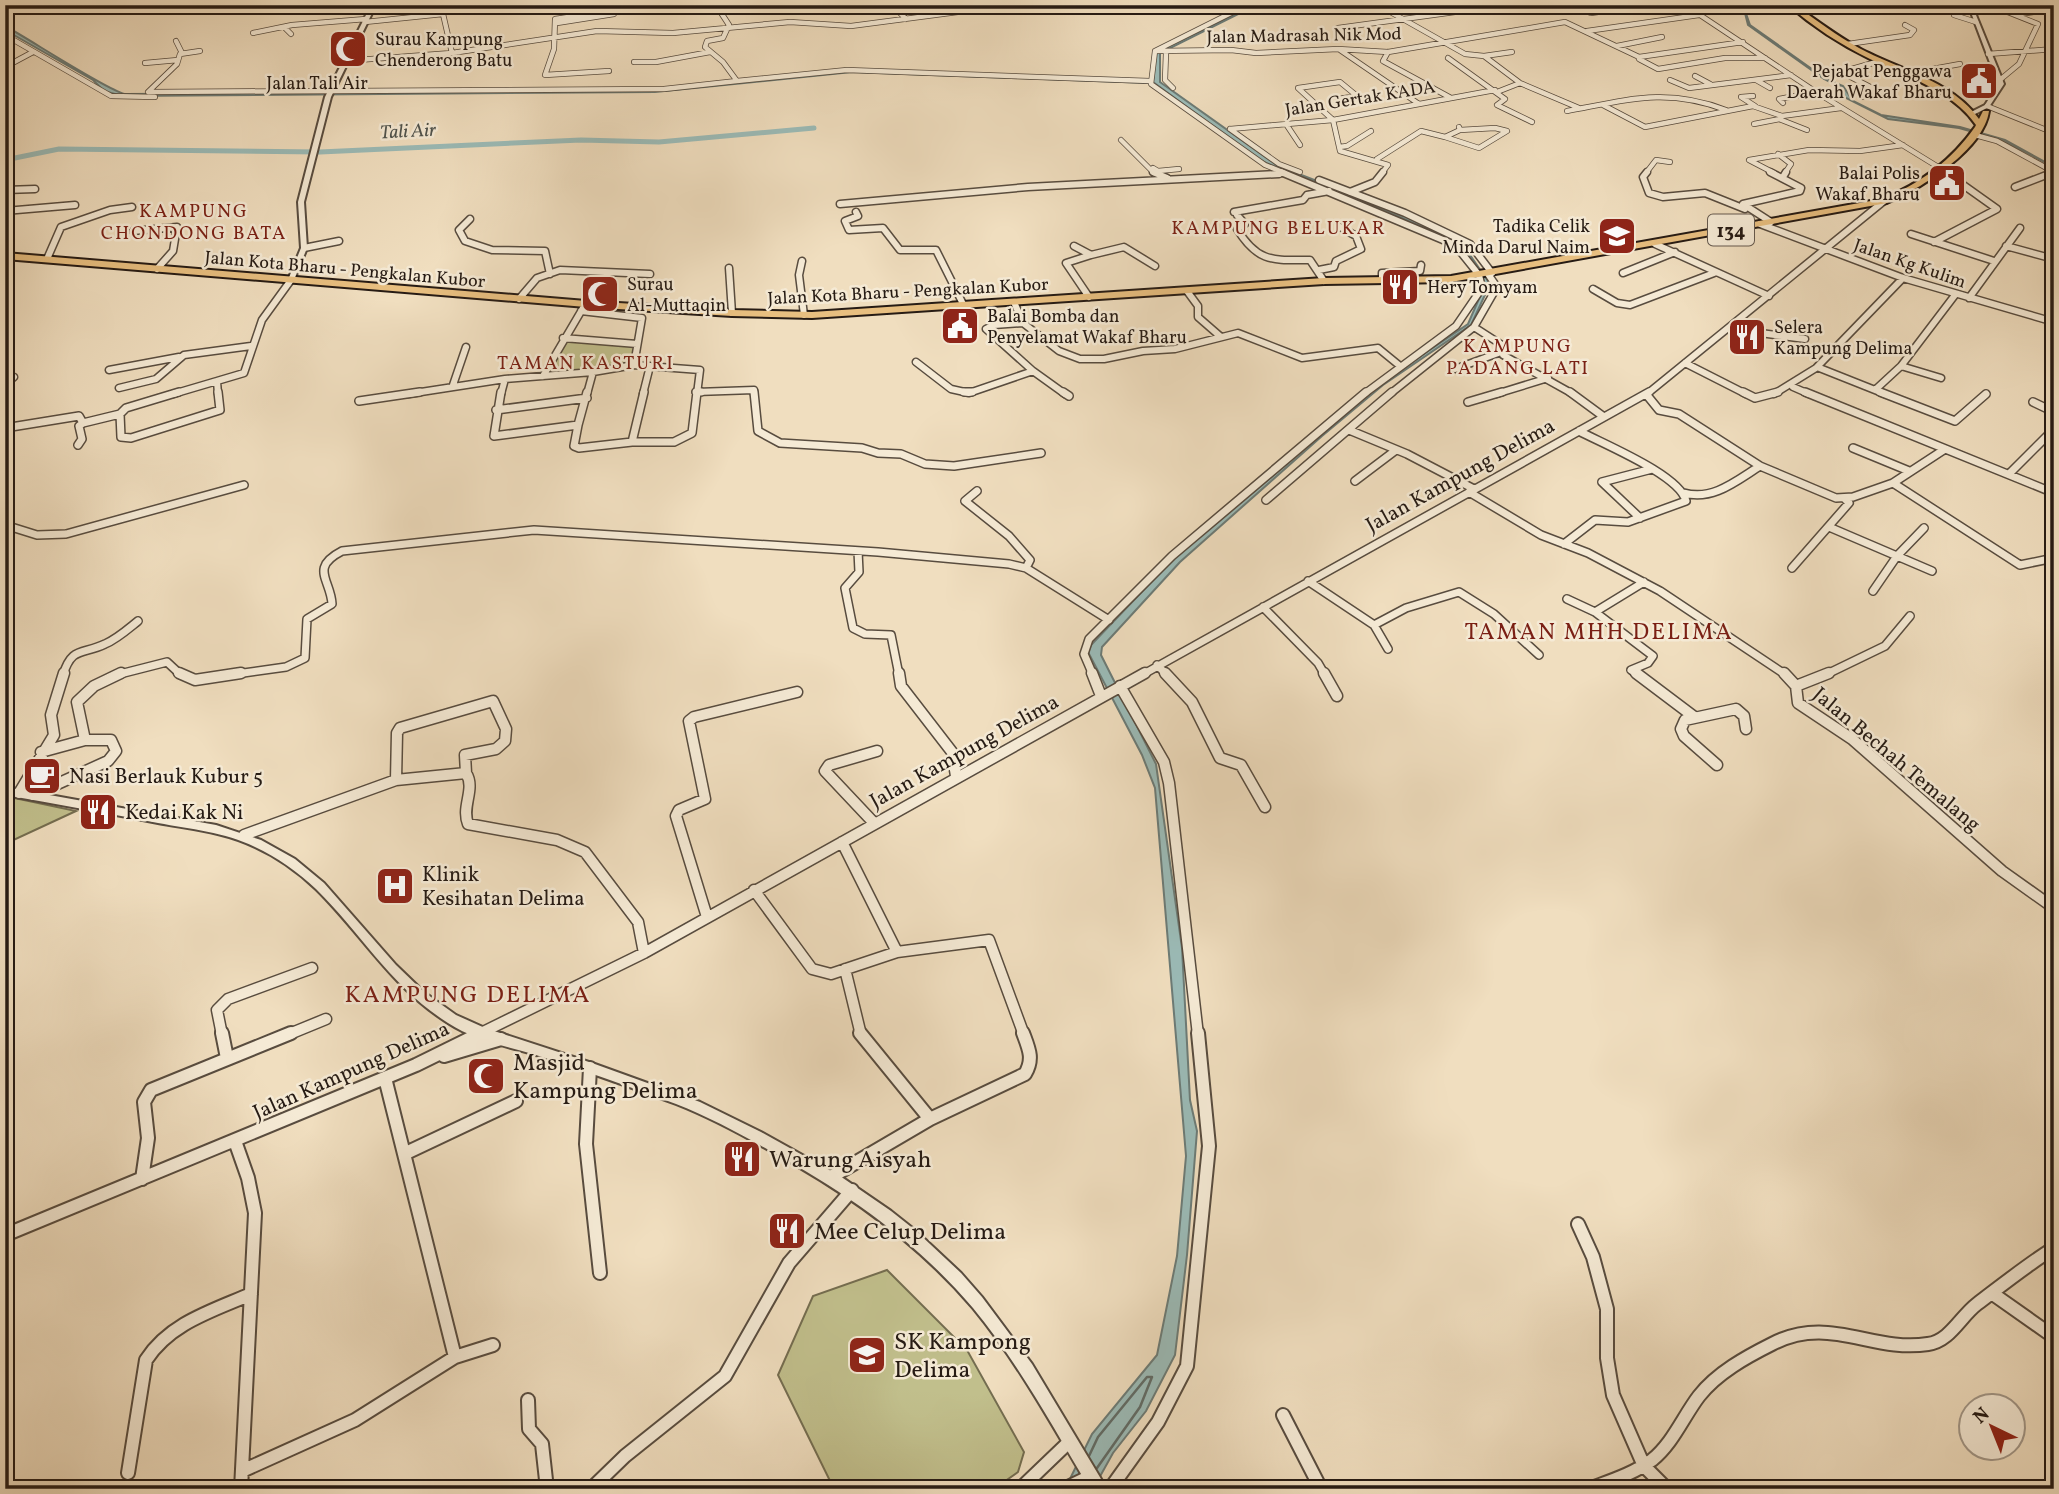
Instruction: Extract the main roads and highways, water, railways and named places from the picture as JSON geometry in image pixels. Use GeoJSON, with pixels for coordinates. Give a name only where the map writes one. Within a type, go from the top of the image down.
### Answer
{"type":"FeatureCollection","features":[{"type":"Feature","properties":{"kind":"main road"},"geometry":{"type":"LineString","coordinates":[[1794,6],[1799,24],[1822,26]]}},
{"type":"Feature","properties":{"kind":"main road"},"geometry":{"type":"LineString","coordinates":[[1794,6],[1845,42],[1933,88],[1969,113],[1980,125]]}},
{"type":"Feature","properties":{"kind":"main road"},"geometry":{"type":"LineString","coordinates":[[1964,143],[1975,135],[1985,109],[1969,113]]}},
{"type":"Feature","properties":{"kind":"main road"},"geometry":{"type":"LineString","coordinates":[[1964,143],[1970,128],[1969,113]]}},
{"type":"Feature","properties":{"kind":"main road","name":"Jalan Kota Bharu - Pengkalan Kubor"},"geometry":{"type":"LineString","coordinates":[[5,256],[519,299],[583,307],[804,315],[964,306],[1324,281],[1486,274],[1884,201],[1942,169],[1964,143]]}},
{"type":"Feature","properties":{"kind":"water"},"geometry":{"type":"Polygon","coordinates":[[[1256,5],[1160,53],[1160,82],[1278,166],[1405,215],[1461,242],[1490,284],[1471,325],[1383,385],[1322,436],[1180,562],[1102,647],[1101,655],[1156,764],[1182,948],[1190,1100],[1197,1131],[1187,1255],[1175,1355],[1146,1411],[1113,1453],[1093,1489],[1065,1489],[1092,1434],[1157,1355],[1177,1256],[1186,1156],[1155,788],[1142,755],[1088,652],[1091,645],[1176,556],[1379,384],[1468,324],[1485,285],[1457,243],[1259,160],[1153,82],[1154,53],[1256,5]]]}},
{"type":"Feature","properties":{"kind":"water"},"geometry":{"type":"Polygon","coordinates":[[[1743,5],[1750,25],[1826,79],[1843,86],[1853,101],[1881,115],[1960,127],[2005,140],[2054,167],[2002,140],[1959,128],[1888,119],[1844,97],[1844,89],[1824,79],[1748,25],[1743,5]]]}},
{"type":"Feature","properties":{"kind":"water"},"geometry":{"type":"Polygon","coordinates":[[[5,26],[118,92],[126,94],[645,91],[847,71],[1149,83],[852,72],[655,92],[122,96],[104,91],[93,80],[5,30],[5,26]]]}},
{"type":"Feature","properties":{"kind":"waterway","name":"Tali Air"},"geometry":{"type":"LineString","coordinates":[[5,160],[59,149],[320,152],[581,140],[659,142],[814,128]]}},
{"type":"Feature","properties":{"kind":"railway"},"geometry":{"type":"LineString","coordinates":[[2050,5],[2054,7]]}},
{"type":"Feature","properties":{"kind":"place","name":"Surau Kampung Chenderong Batu"},"geometry":{"type":"Point","coordinates":[348,49]}},
{"type":"Feature","properties":{"kind":"place","name":"Pejabat Penggawa Daerah Wakaf Bharu"},"geometry":{"type":"Point","coordinates":[1979,81]}},
{"type":"Feature","properties":{"kind":"place","name":"Balai Polis Wakaf Bharu"},"geometry":{"type":"Point","coordinates":[1947,183]}},
{"type":"Feature","properties":{"kind":"place","name":"Tadika Celik Minda Darul Naim"},"geometry":{"type":"Point","coordinates":[1617,236]}},
{"type":"Feature","properties":{"kind":"place","name":"Hery Tomyam"},"geometry":{"type":"Point","coordinates":[1400,287]}},
{"type":"Feature","properties":{"kind":"place","name":"Surau Al-Muttaqin"},"geometry":{"type":"Point","coordinates":[600,294]}},
{"type":"Feature","properties":{"kind":"place","name":"Balai Bomba dan Penyelamat Wakaf Bharu"},"geometry":{"type":"Point","coordinates":[960,326]}},
{"type":"Feature","properties":{"kind":"place","name":"Selera Kampung Delima"},"geometry":{"type":"Point","coordinates":[1747,337]}},
{"type":"Feature","properties":{"kind":"place","name":"Nasi Berlauk Kubur 5"},"geometry":{"type":"Point","coordinates":[42,776]}},
{"type":"Feature","properties":{"kind":"place","name":"Kedai Kak Ni"},"geometry":{"type":"Point","coordinates":[98,812]}},
{"type":"Feature","properties":{"kind":"place","name":"Klinik Kesihatan Delima"},"geometry":{"type":"Point","coordinates":[395,886]}},
{"type":"Feature","properties":{"kind":"place","name":"Masjid Kampung Delima"},"geometry":{"type":"Point","coordinates":[486,1076]}},
{"type":"Feature","properties":{"kind":"place","name":"Warung Aisyah"},"geometry":{"type":"Point","coordinates":[742,1159]}},
{"type":"Feature","properties":{"kind":"place","name":"Mee Celup Delima"},"geometry":{"type":"Point","coordinates":[787,1231]}},
{"type":"Feature","properties":{"kind":"place","name":"SK Kampong Delima"},"geometry":{"type":"Point","coordinates":[867,1355]}},
{"type":"Feature","properties":{"kind":"district","name":"KAMPUNG CHONDONG BATA"},"geometry":{"type":"Point","coordinates":[194,221]}},
{"type":"Feature","properties":{"kind":"district","name":"KAMPUNG BELUKAR"},"geometry":{"type":"Point","coordinates":[1279,227]}},
{"type":"Feature","properties":{"kind":"district","name":"KAMPUNG PADANG LATI"},"geometry":{"type":"Point","coordinates":[1518,356]}},
{"type":"Feature","properties":{"kind":"district","name":"TAMAN KASTURI"},"geometry":{"type":"Point","coordinates":[586,362]}},
{"type":"Feature","properties":{"kind":"district","name":"TAMAN MHH DELIMA"},"geometry":{"type":"Point","coordinates":[1599,631]}},
{"type":"Feature","properties":{"kind":"district","name":"KAMPUNG DELIMA"},"geometry":{"type":"Point","coordinates":[468,994]}}]}
